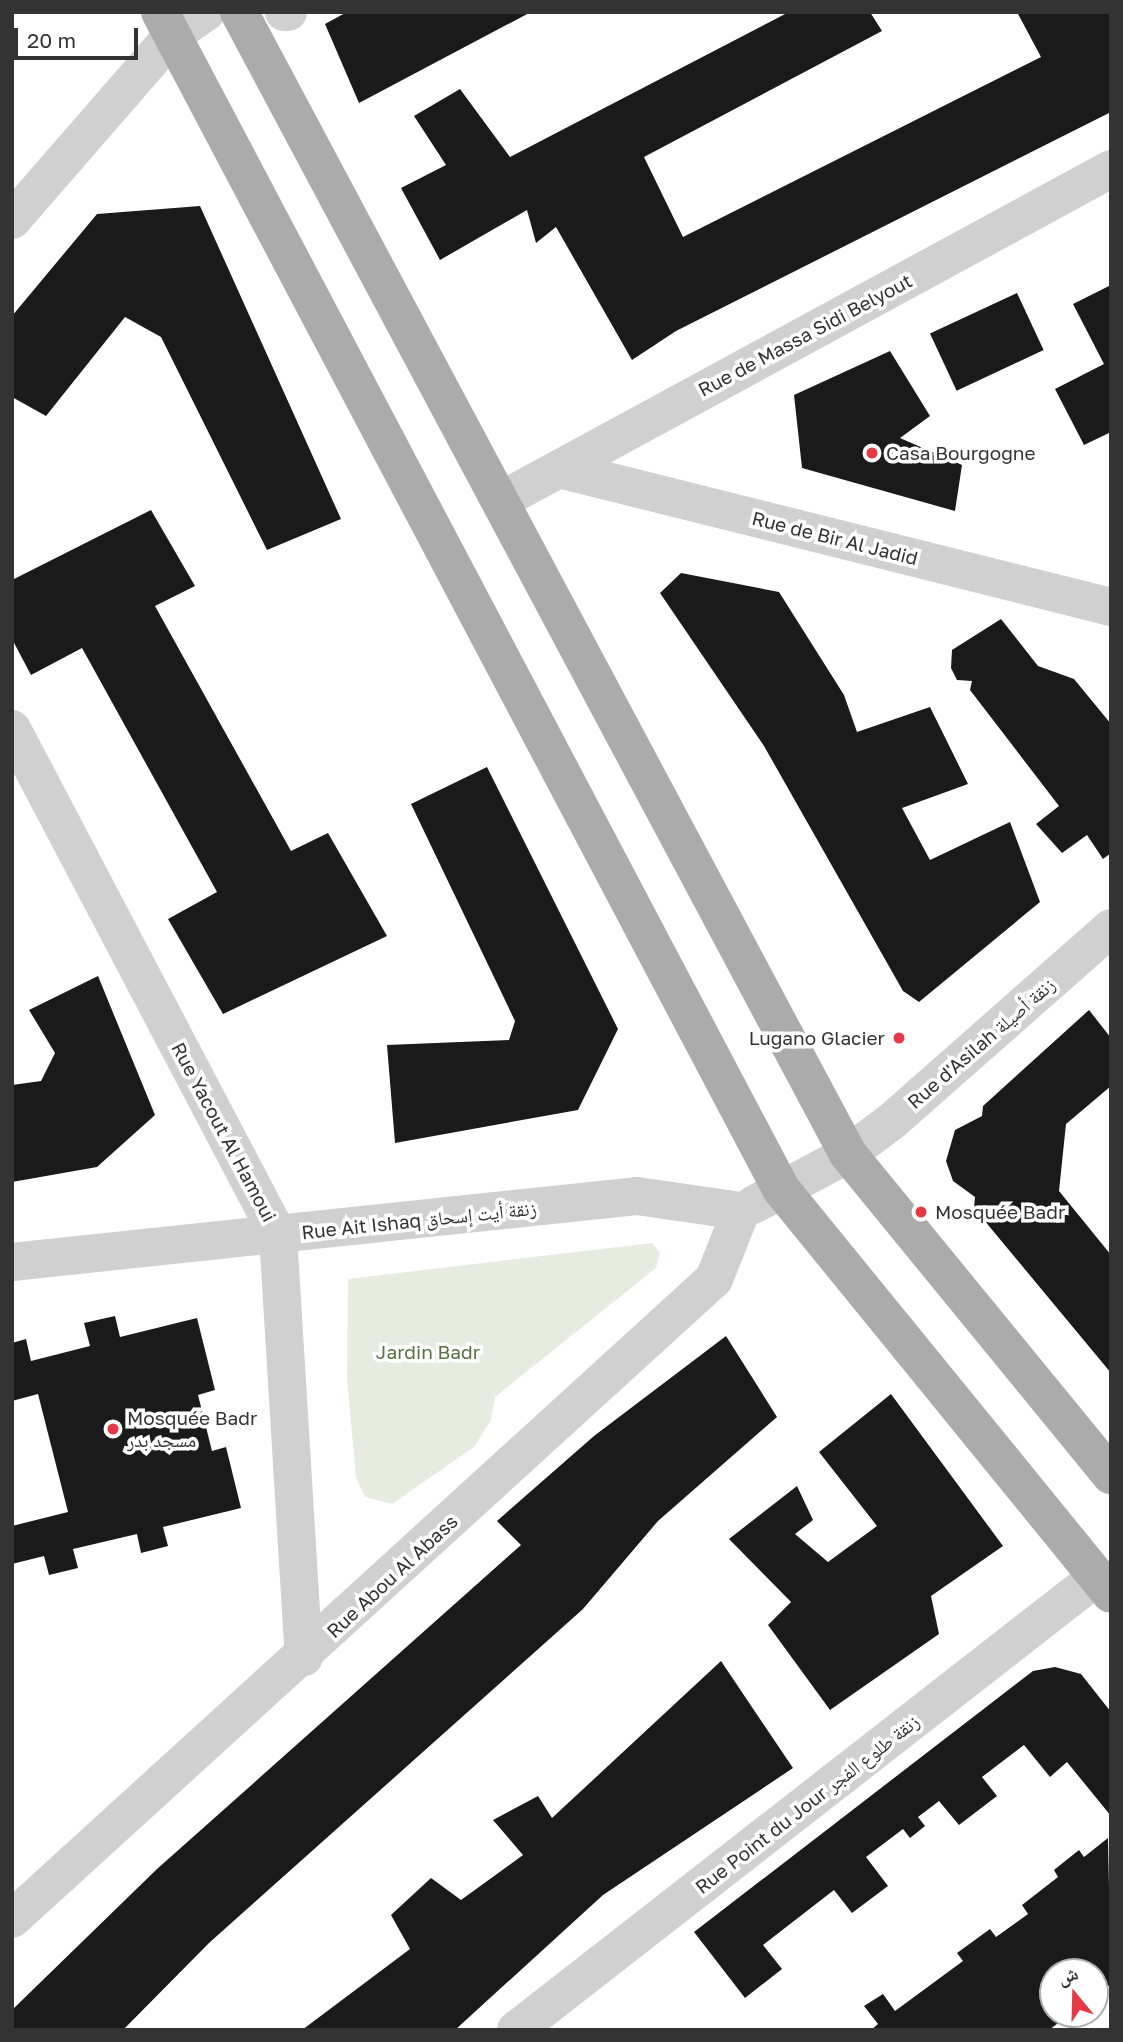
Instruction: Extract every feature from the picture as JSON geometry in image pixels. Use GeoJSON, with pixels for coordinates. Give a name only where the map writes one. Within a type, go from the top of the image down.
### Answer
{"type":"FeatureCollection","features":[{"type":"Feature","properties":{"kind":"main road"},"geometry":{"type":"LineString","coordinates":[[239,12],[848,1154],[1111,1475]]}},
{"type":"Feature","properties":{"kind":"main road"},"geometry":{"type":"LineString","coordinates":[[185,19],[781,1189],[1104,1586]]}},
{"type":"Feature","properties":{"kind":"street"},"geometry":{"type":"LineString","coordinates":[[12,220],[185,19]]}},
{"type":"Feature","properties":{"kind":"street","name":"Rue de Massa Sidi Belyout"},"geometry":{"type":"LineString","coordinates":[[500,501],[1111,169]]}},
{"type":"Feature","properties":{"kind":"street","name":"Rue de Bir Al Jadid"},"geometry":{"type":"LineString","coordinates":[[559,469],[1109,608]]}},
{"type":"Feature","properties":{"kind":"street","name":"Rue Yacout Al Hamoui"},"geometry":{"type":"LineString","coordinates":[[12,729],[278,1235],[304,1657]]}},
{"type":"Feature","properties":{"kind":"street","name":"Rue d'Asilah زنقة أصيلة"},"geometry":{"type":"LineString","coordinates":[[741,1210],[848,1154],[892,1121],[1111,928]]}},
{"type":"Feature","properties":{"kind":"street","name":"Rue Ait Ishaq زنقة أيت إسحاق"},"geometry":{"type":"LineString","coordinates":[[12,1262],[637,1196],[741,1210]]}},
{"type":"Feature","properties":{"kind":"street","name":"Rue Abou Al Abass"},"geometry":{"type":"LineString","coordinates":[[12,1919],[304,1657],[714,1279],[741,1210]]}},
{"type":"Feature","properties":{"kind":"street","name":"Rue Point du Jour زنقة طلوع الفجر"},"geometry":{"type":"LineString","coordinates":[[516,2030],[1104,1586]]}},
{"type":"Feature","properties":{"kind":"green space","name":"Jardin Badr"},"geometry":{"type":"Polygon","coordinates":[[[652,1243],[660,1253],[656,1268],[495,1397],[491,1420],[474,1447],[392,1504],[365,1497],[356,1477],[347,1379],[348,1279],[652,1243]]]}},
{"type":"Feature","properties":{"kind":"building"},"geometry":{"type":"Polygon","coordinates":[[[347,12],[531,12],[359,103],[325,24],[347,12]]]}},
{"type":"Feature","properties":{"kind":"building"},"geometry":{"type":"Polygon","coordinates":[[[789,12],[870,12],[882,31],[644,157],[683,237],[1041,57],[1017,12],[1111,14],[1111,112],[676,331],[632,360],[556,227],[536,243],[527,210],[440,260],[401,188],[446,165],[414,116],[460,89],[510,157],[789,12]]]}},
{"type":"Feature","properties":{"kind":"building"},"geometry":{"type":"Polygon","coordinates":[[[200,206],[341,519],[267,550],[161,337],[125,317],[46,416],[12,397],[12,316],[97,214],[200,206]]]}},
{"type":"Feature","properties":{"kind":"building"},"geometry":{"type":"Polygon","coordinates":[[[1111,285],[1111,432],[1084,445],[1055,389],[1104,364],[1073,304],[1111,285]]]}},
{"type":"Feature","properties":{"kind":"building"},"geometry":{"type":"Polygon","coordinates":[[[1017,293],[1044,350],[957,391],[930,334],[1017,293]]]}},
{"type":"Feature","properties":{"kind":"building"},"geometry":{"type":"Polygon","coordinates":[[[890,351],[930,416],[900,438],[962,465],[955,511],[802,468],[794,395],[890,351]]]}},
{"type":"Feature","properties":{"kind":"building"},"geometry":{"type":"Polygon","coordinates":[[[151,510],[195,586],[155,606],[291,851],[328,833],[387,936],[223,1014],[168,919],[217,892],[82,648],[31,675],[12,639],[12,580],[151,510]]]}},
{"type":"Feature","properties":{"kind":"building"},"geometry":{"type":"Polygon","coordinates":[[[681,573],[779,592],[844,695],[857,732],[930,707],[968,784],[902,808],[930,860],[1010,822],[1040,902],[919,1002],[903,991],[764,746],[660,593],[681,573]]]}},
{"type":"Feature","properties":{"kind":"building"},"geometry":{"type":"Polygon","coordinates":[[[1001,619],[1038,666],[1074,679],[1111,724],[1111,853],[1103,859],[1087,835],[1062,853],[1036,824],[1059,806],[970,690],[972,681],[957,680],[951,668],[952,650],[1001,619]]]}},
{"type":"Feature","properties":{"kind":"building"},"geometry":{"type":"Polygon","coordinates":[[[487,767],[618,1029],[578,1110],[395,1143],[387,1045],[509,1040],[515,1021],[411,804],[487,767]]]}},
{"type":"Feature","properties":{"kind":"building"},"geometry":{"type":"Polygon","coordinates":[[[98,976],[155,1115],[97,1167],[12,1182],[12,1085],[41,1081],[55,1053],[29,1010],[98,976]]]}},
{"type":"Feature","properties":{"kind":"building"},"geometry":{"type":"Polygon","coordinates":[[[1089,1010],[1111,1038],[1111,1086],[1066,1124],[1059,1191],[1111,1255],[1111,1373],[974,1208],[975,1197],[953,1181],[946,1161],[955,1130],[982,1116],[983,1106],[1089,1010]]]}},
{"type":"Feature","properties":{"kind":"building","name":"Mosquée Badr مسجد بدر"},"geometry":{"type":"Polygon","coordinates":[[[115,1316],[120,1337],[197,1318],[215,1390],[198,1395],[212,1451],[226,1447],[241,1508],[163,1527],[168,1546],[141,1553],[137,1534],[73,1549],[78,1568],[49,1575],[44,1556],[12,1564],[12,1526],[68,1512],[38,1394],[12,1401],[12,1343],[26,1339],[31,1361],[90,1346],[84,1323],[115,1316]]]}},
{"type":"Feature","properties":{"kind":"building"},"geometry":{"type":"Polygon","coordinates":[[[726,1336],[777,1417],[658,1521],[583,1609],[209,1943],[123,2030],[12,2030],[12,2010],[157,1869],[521,1545],[497,1521],[594,1436],[726,1336]]]}},
{"type":"Feature","properties":{"kind":"building"},"geometry":{"type":"Polygon","coordinates":[[[891,1394],[1003,1546],[931,1596],[939,1634],[830,1710],[768,1625],[791,1602],[729,1539],[797,1486],[813,1520],[795,1534],[828,1562],[877,1526],[819,1452],[891,1394]]]}},
{"type":"Feature","properties":{"kind":"building"},"geometry":{"type":"Polygon","coordinates":[[[721,1661],[793,1768],[603,1895],[455,2030],[302,2030],[410,1949],[391,1915],[431,1878],[461,1900],[523,1855],[493,1820],[538,1796],[552,1818],[721,1661]]]}},
{"type":"Feature","properties":{"kind":"building"},"geometry":{"type":"Polygon","coordinates":[[[1055,1667],[1081,1674],[1111,1712],[1111,1816],[1067,1762],[1050,1777],[1024,1745],[982,1777],[997,1796],[959,1825],[939,1801],[918,1817],[925,1826],[910,1838],[903,1829],[866,1857],[888,1886],[852,1913],[834,1890],[763,1945],[782,1969],[745,1998],[694,1932],[1033,1671],[1055,1667]]]}},
{"type":"Feature","properties":{"kind":"building"},"geometry":{"type":"Polygon","coordinates":[[[1108,1838],[1111,1984],[1109,1986],[1109,1958],[1039,1958],[1039,2028],[1052,2028],[1049,2030],[871,2030],[878,2024],[864,2006],[883,1994],[895,2011],[963,1961],[957,1953],[990,1929],[996,1937],[1028,1914],[1022,1905],[1058,1877],[1054,1870],[1079,1850],[1084,1857],[1108,1838]]]}},
{"type":"Feature","properties":{"kind":"place","name":"Casa Bourgogne"},"geometry":{"type":"Point","coordinates":[872,453]}},
{"type":"Feature","properties":{"kind":"place","name":"Lugano Glacier"},"geometry":{"type":"Point","coordinates":[899,1038]}},
{"type":"Feature","properties":{"kind":"place","name":"Mosquée Badr"},"geometry":{"type":"Point","coordinates":[921,1212]}},
{"type":"Feature","properties":{"kind":"place","name":"Mosquée Badr مسجد بدر"},"geometry":{"type":"Point","coordinates":[113,1429]}}]}
